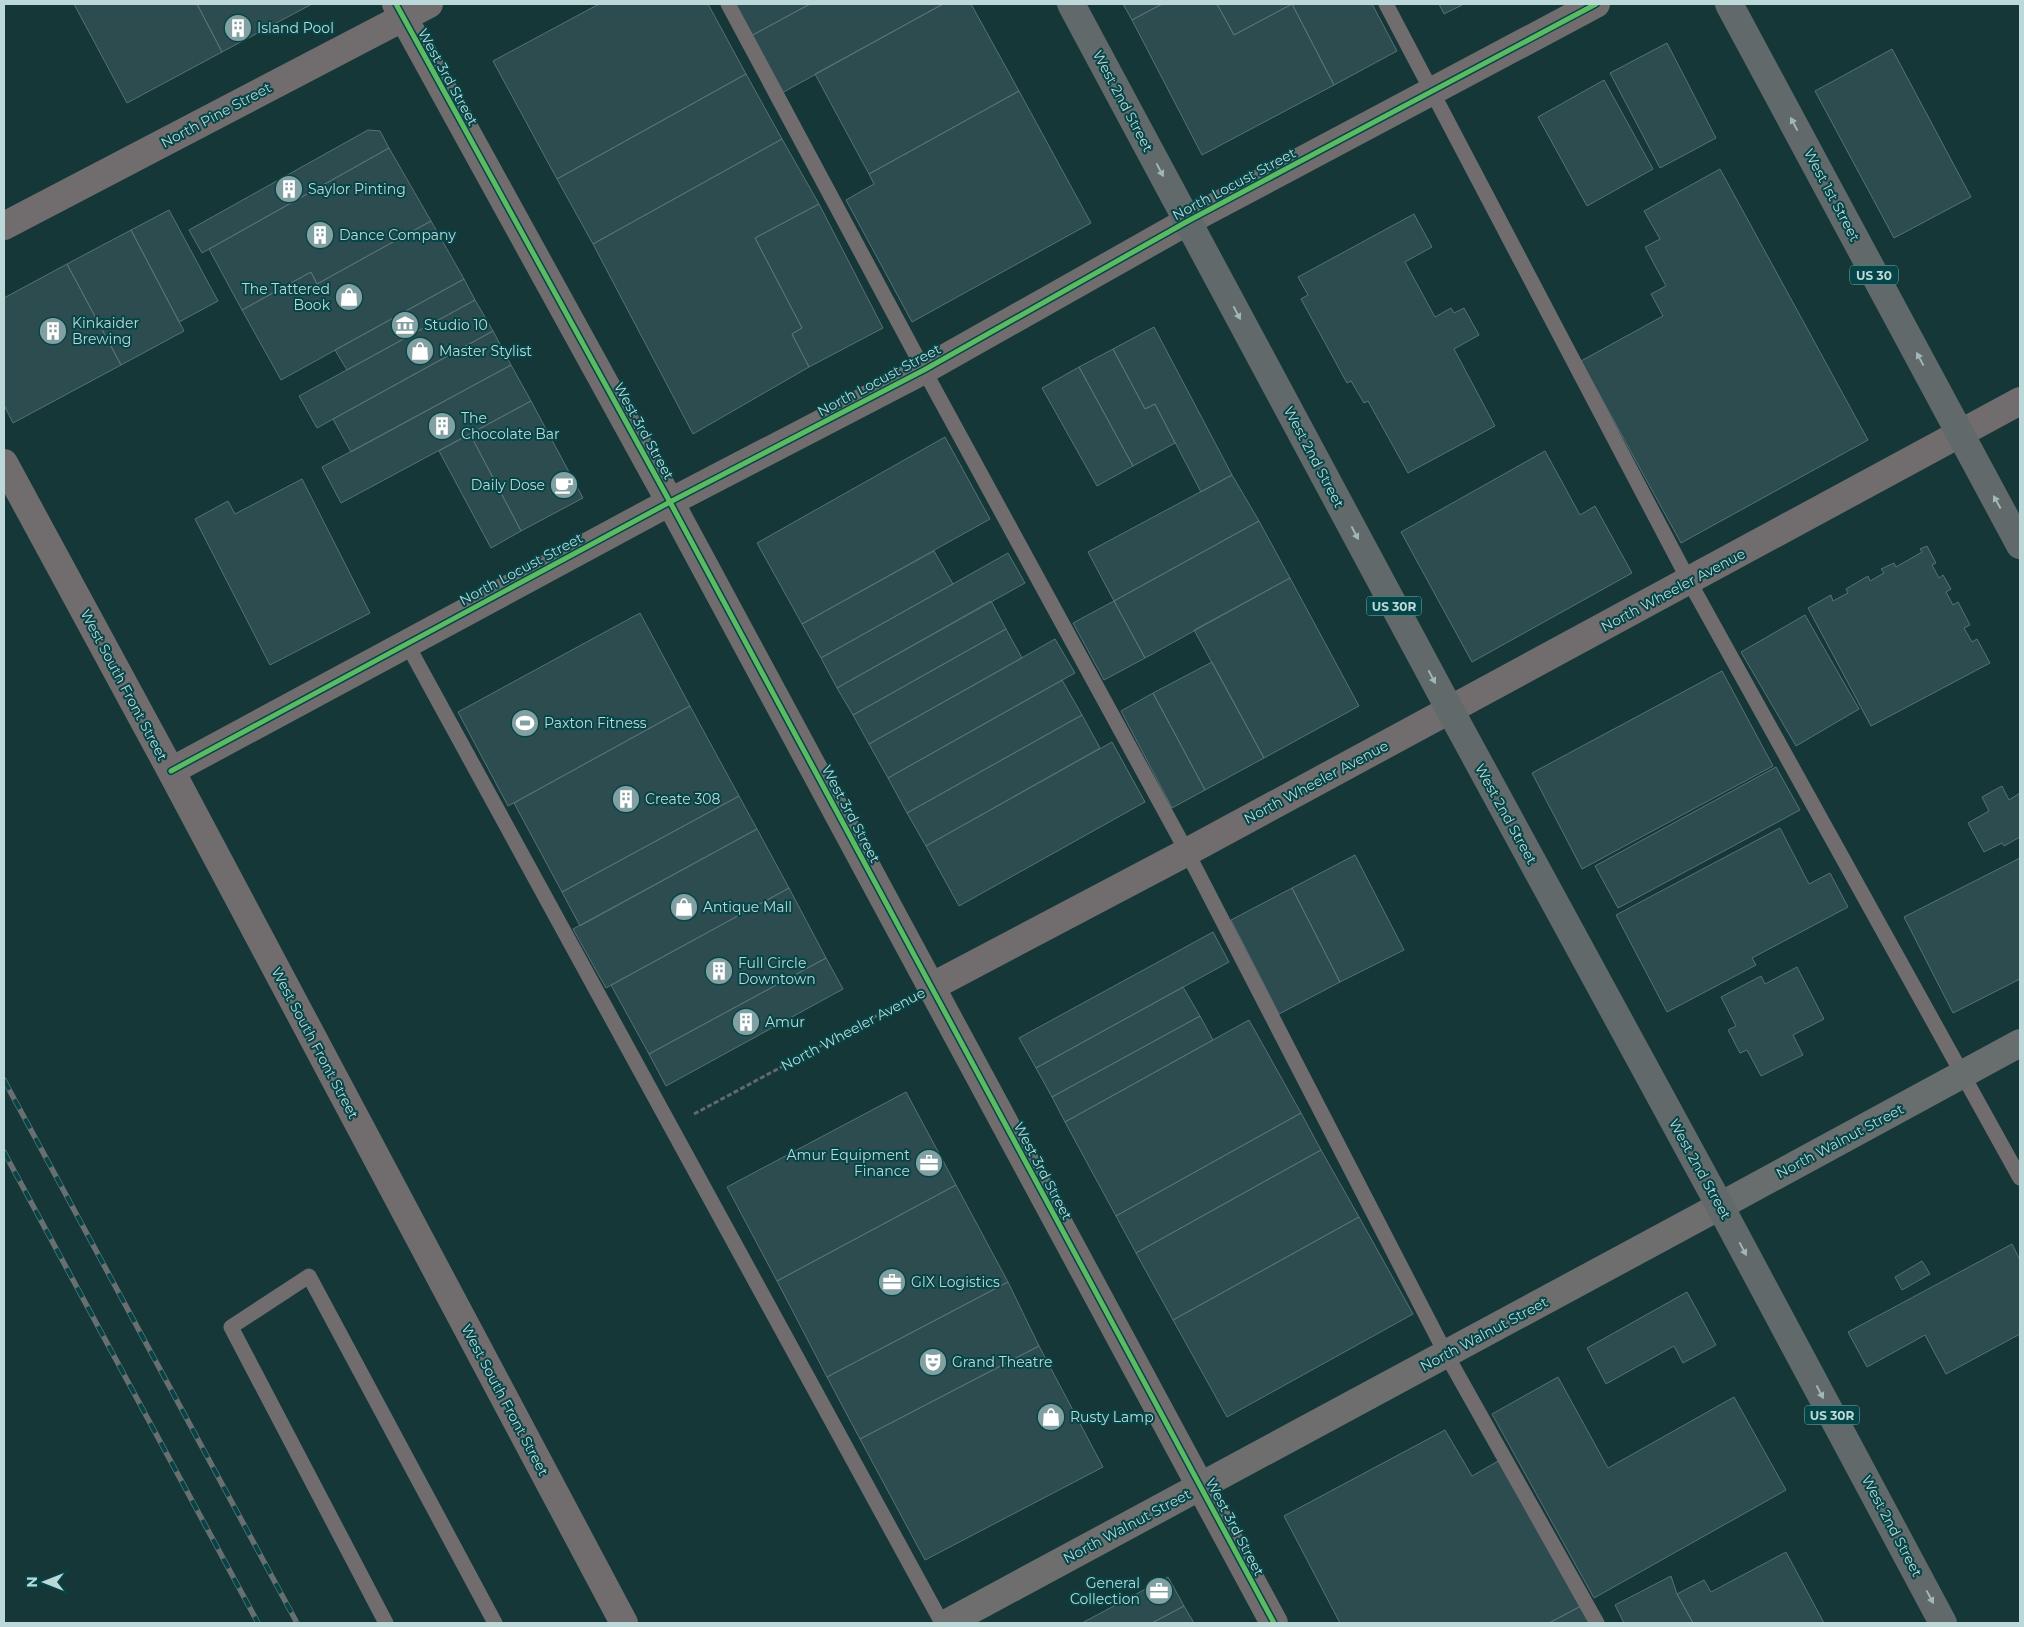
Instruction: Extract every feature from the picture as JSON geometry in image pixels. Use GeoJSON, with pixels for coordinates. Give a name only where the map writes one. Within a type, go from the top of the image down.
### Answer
{"type":"FeatureCollection","features":[{"type":"Feature","properties":{"kind":"highway","name":"West 2nd Street"},"geometry":{"type":"LineString","coordinates":[[1071,4],[1944,1623]]}},
{"type":"Feature","properties":{"kind":"highway","name":"West 1st Street"},"geometry":{"type":"LineString","coordinates":[[1729,4],[2020,545]]}},
{"type":"Feature","properties":{"kind":"main road","name":"North Walnut Street"},"geometry":{"type":"LineString","coordinates":[[947,1623],[2020,1043]]}},
{"type":"Feature","properties":{"kind":"street","name":"North Pine Street"},"geometry":{"type":"LineString","coordinates":[[4,226],[399,11],[429,4]]}},
{"type":"Feature","properties":{"kind":"street","name":"North Locust Street"},"geometry":{"type":"LineString","coordinates":[[171,771],[670,502],[924,370],[1188,221],[1596,4]]}},
{"type":"Feature","properties":{"kind":"street","name":"West 3rd Street"},"geometry":{"type":"LineString","coordinates":[[399,11],[670,502],[1274,1623]]}},
{"type":"Feature","properties":{"kind":"street","name":"North Wheeler Avenue"},"geometry":{"type":"LineString","coordinates":[[931,987],[1187,852],[2020,401]]}},
{"type":"Feature","properties":{"kind":"street","name":"West South Front Street"},"geometry":{"type":"LineString","coordinates":[[4,463],[171,771],[624,1623]]}},
{"type":"Feature","properties":{"kind":"lane"},"geometry":{"type":"LineString","coordinates":[[728,4],[924,370],[1187,852],[1446,1354],[1597,1623]]}},
{"type":"Feature","properties":{"kind":"lane"},"geometry":{"type":"LineString","coordinates":[[1386,4],[1689,581],[2020,1178]]}},
{"type":"Feature","properties":{"kind":"lane"},"geometry":{"type":"LineString","coordinates":[[407,644],[942,1623]]}},
{"type":"Feature","properties":{"kind":"lane"},"geometry":{"type":"LineString","coordinates":[[386,1623],[231,1327],[309,1276],[495,1623]]}},
{"type":"Feature","properties":{"kind":"building"},"geometry":{"type":"Polygon","coordinates":[[[74,4],[197,4],[222,52],[127,103],[74,4]]]}},
{"type":"Feature","properties":{"kind":"building","name":"Island Pool"},"geometry":{"type":"Polygon","coordinates":[[[197,4],[312,4],[222,52],[197,4]]]}},
{"type":"Feature","properties":{"kind":"building"},"geometry":{"type":"Polygon","coordinates":[[[599,4],[708,4],[746,74],[557,179],[493,61],[599,4]]]}},
{"type":"Feature","properties":{"kind":"building"},"geometry":{"type":"Polygon","coordinates":[[[732,4],[810,4],[749,37],[732,4]]]}},
{"type":"Feature","properties":{"kind":"building"},"geometry":{"type":"Polygon","coordinates":[[[810,4],[943,4],[780,94],[749,37],[810,4]]]}},
{"type":"Feature","properties":{"kind":"building"},"geometry":{"type":"Polygon","coordinates":[[[943,4],[971,4],[1019,91],[869,174],[815,74],[943,4]]]}},
{"type":"Feature","properties":{"kind":"building"},"geometry":{"type":"Polygon","coordinates":[[[1123,4],[1162,4],[1132,20],[1123,4]]]}},
{"type":"Feature","properties":{"kind":"building"},"geometry":{"type":"Polygon","coordinates":[[[1162,4],[1217,4],[1234,35],[1292,4],[1334,85],[1202,155],[1132,20],[1162,4]]]}},
{"type":"Feature","properties":{"kind":"building"},"geometry":{"type":"Polygon","coordinates":[[[1217,4],[1292,4],[1234,35],[1217,4]]]}},
{"type":"Feature","properties":{"kind":"building"},"geometry":{"type":"Polygon","coordinates":[[[1292,4],[1372,4],[1397,51],[1334,85],[1292,4]]]}},
{"type":"Feature","properties":{"kind":"building"},"geometry":{"type":"Polygon","coordinates":[[[1439,4],[1464,4],[1444,14],[1439,4]]]}},
{"type":"Feature","properties":{"kind":"building"},"geometry":{"type":"Polygon","coordinates":[[[1667,43],[1716,138],[1660,168],[1610,73],[1667,43]]]}},
{"type":"Feature","properties":{"kind":"building"},"geometry":{"type":"Polygon","coordinates":[[[1892,49],[1971,197],[1894,238],[1815,91],[1892,49]]]}},
{"type":"Feature","properties":{"kind":"building"},"geometry":{"type":"Polygon","coordinates":[[[746,74],[782,139],[593,244],[557,179],[746,74]]]}},
{"type":"Feature","properties":{"kind":"building"},"geometry":{"type":"Polygon","coordinates":[[[1604,80],[1653,169],[1587,206],[1538,117],[1604,80]]]}},
{"type":"Feature","properties":{"kind":"building"},"geometry":{"type":"Polygon","coordinates":[[[1019,91],[1091,223],[912,322],[846,200],[874,184],[869,174],[1019,91]]]}},
{"type":"Feature","properties":{"kind":"building","name":"Saylor Pinting"},"geometry":{"type":"Polygon","coordinates":[[[368,130],[380,131],[389,148],[202,253],[189,230],[368,130]]]}},
{"type":"Feature","properties":{"kind":"building"},"geometry":{"type":"Polygon","coordinates":[[[782,139],[819,204],[755,238],[802,328],[792,334],[809,367],[693,434],[593,244],[782,139]]]}},
{"type":"Feature","properties":{"kind":"building","name":"Dance Company"},"geometry":{"type":"Polygon","coordinates":[[[389,148],[431,221],[317,284],[311,272],[242,310],[209,249],[389,148]]]}},
{"type":"Feature","properties":{"kind":"building"},"geometry":{"type":"Polygon","coordinates":[[[1720,169],[1868,440],[1681,543],[1581,361],[1663,316],[1651,294],[1666,286],[1645,247],[1660,239],[1644,211],[1720,169]]]}},
{"type":"Feature","properties":{"kind":"building"},"geometry":{"type":"Polygon","coordinates":[[[819,204],[883,328],[809,367],[792,334],[802,328],[755,238],[819,204]]]}},
{"type":"Feature","properties":{"kind":"building"},"geometry":{"type":"Polygon","coordinates":[[[169,210],[218,301],[179,322],[131,230],[169,210]]]}},
{"type":"Feature","properties":{"kind":"building"},"geometry":{"type":"Polygon","coordinates":[[[1414,214],[1432,247],[1405,262],[1435,317],[1451,308],[1454,313],[1464,308],[1479,335],[1454,349],[1495,426],[1408,473],[1368,401],[1364,403],[1351,381],[1347,383],[1301,299],[1308,295],[1298,277],[1414,214]]]}},
{"type":"Feature","properties":{"kind":"building","name":"The Tattered Book"},"geometry":{"type":"Polygon","coordinates":[[[431,221],[464,279],[281,380],[242,310],[311,272],[317,284],[431,221]]]}},
{"type":"Feature","properties":{"kind":"building"},"geometry":{"type":"Polygon","coordinates":[[[131,230],[184,331],[121,365],[67,264],[131,230]]]}},
{"type":"Feature","properties":{"kind":"building","name":"Kinkaider Brewing"},"geometry":{"type":"Polygon","coordinates":[[[67,264],[121,365],[13,423],[4,405],[4,298],[67,264]]]}},
{"type":"Feature","properties":{"kind":"building","name":"Studio 10"},"geometry":{"type":"Polygon","coordinates":[[[464,279],[475,300],[347,370],[335,350],[464,279]]]}},
{"type":"Feature","properties":{"kind":"building","name":"Master Stylist"},"geometry":{"type":"Polygon","coordinates":[[[475,300],[493,331],[317,428],[299,396],[475,300]]]}},
{"type":"Feature","properties":{"kind":"building"},"geometry":{"type":"Polygon","coordinates":[[[1154,327],[1232,475],[1201,492],[1155,404],[1145,409],[1113,349],[1154,327]]]}},
{"type":"Feature","properties":{"kind":"building","name":"The Chocolate Bar"},"geometry":{"type":"Polygon","coordinates":[[[493,331],[511,365],[351,452],[333,419],[493,331]]]}},
{"type":"Feature","properties":{"kind":"building"},"geometry":{"type":"Polygon","coordinates":[[[1113,349],[1145,409],[1155,404],[1175,443],[1133,466],[1079,367],[1113,349]]]}},
{"type":"Feature","properties":{"kind":"building","name":"The Chocolate Bar"},"geometry":{"type":"Polygon","coordinates":[[[511,365],[531,401],[341,503],[322,467],[511,365]]]}},
{"type":"Feature","properties":{"kind":"building"},"geometry":{"type":"Polygon","coordinates":[[[1079,367],[1133,466],[1097,486],[1042,388],[1079,367]]]}},
{"type":"Feature","properties":{"kind":"building"},"geometry":{"type":"Polygon","coordinates":[[[531,401],[583,498],[521,531],[470,434],[531,401]]]}},
{"type":"Feature","properties":{"kind":"building"},"geometry":{"type":"Polygon","coordinates":[[[470,434],[521,531],[491,548],[439,451],[470,434]]]}},
{"type":"Feature","properties":{"kind":"building"},"geometry":{"type":"Polygon","coordinates":[[[945,437],[990,519],[802,624],[757,543],[945,437]]]}},
{"type":"Feature","properties":{"kind":"building"},"geometry":{"type":"Polygon","coordinates":[[[1545,451],[1580,515],[1595,506],[1632,573],[1472,662],[1401,532],[1545,451]]]}},
{"type":"Feature","properties":{"kind":"building"},"geometry":{"type":"Polygon","coordinates":[[[1232,475],[1259,521],[1114,601],[1088,552],[1232,475]]]}},
{"type":"Feature","properties":{"kind":"building"},"geometry":{"type":"Polygon","coordinates":[[[302,479],[370,613],[270,665],[195,519],[228,501],[235,514],[302,479]]]}},
{"type":"Feature","properties":{"kind":"building"},"geometry":{"type":"Polygon","coordinates":[[[1259,521],[1290,578],[1145,658],[1114,601],[1259,521]]]}},
{"type":"Feature","properties":{"kind":"building"},"geometry":{"type":"Polygon","coordinates":[[[1927,546],[1936,563],[1932,565],[1939,578],[1943,575],[1951,589],[1946,592],[1953,605],[1958,602],[1970,625],[1964,628],[1972,642],[1977,639],[1990,663],[1871,726],[1808,608],[1831,595],[1833,601],[1848,593],[1846,589],[1868,576],[1870,581],[1884,573],[1881,569],[1894,563],[1896,567],[1922,552],[1920,549],[1927,546]]]}},
{"type":"Feature","properties":{"kind":"building"},"geometry":{"type":"Polygon","coordinates":[[[934,551],[953,584],[821,658],[802,624],[934,551]]]}},
{"type":"Feature","properties":{"kind":"building"},"geometry":{"type":"Polygon","coordinates":[[[1008,553],[1025,583],[837,688],[821,658],[1008,553]]]}},
{"type":"Feature","properties":{"kind":"building"},"geometry":{"type":"Polygon","coordinates":[[[1290,578],[1359,706],[1264,758],[1194,630],[1290,578]]]}},
{"type":"Feature","properties":{"kind":"building"},"geometry":{"type":"Polygon","coordinates":[[[991,601],[1006,629],[853,715],[837,688],[991,601]]]}},
{"type":"Feature","properties":{"kind":"building"},"geometry":{"type":"Polygon","coordinates":[[[1114,601],[1145,658],[1104,680],[1073,623],[1114,601]]]}},
{"type":"Feature","properties":{"kind":"building"},"geometry":{"type":"Polygon","coordinates":[[[640,613],[690,706],[508,806],[458,712],[640,613]]]}},
{"type":"Feature","properties":{"kind":"building"},"geometry":{"type":"Polygon","coordinates":[[[1805,615],[1859,709],[1796,746],[1741,652],[1805,615]]]}},
{"type":"Feature","properties":{"kind":"building"},"geometry":{"type":"Polygon","coordinates":[[[1006,629],[1022,658],[869,744],[853,715],[1006,629]]]}},
{"type":"Feature","properties":{"kind":"building"},"geometry":{"type":"Polygon","coordinates":[[[1055,639],[1075,673],[888,778],[869,744],[1055,639]]]}},
{"type":"Feature","properties":{"kind":"building"},"geometry":{"type":"Polygon","coordinates":[[[1212,662],[1264,758],[1205,790],[1153,693],[1212,662]]]}},
{"type":"Feature","properties":{"kind":"building"},"geometry":{"type":"Polygon","coordinates":[[[1722,671],[1773,766],[1582,869],[1532,773],[1722,671]]]}},
{"type":"Feature","properties":{"kind":"building"},"geometry":{"type":"Polygon","coordinates":[[[1062,680],[1082,715],[907,813],[888,778],[1062,680]]]}},
{"type":"Feature","properties":{"kind":"building"},"geometry":{"type":"Polygon","coordinates":[[[1153,693],[1205,790],[1172,808],[1121,711],[1153,693]]]}},
{"type":"Feature","properties":{"kind":"building","name":"Create 308"},"geometry":{"type":"Polygon","coordinates":[[[690,706],[739,796],[562,892],[514,803],[690,706]]]}},
{"type":"Feature","properties":{"kind":"building"},"geometry":{"type":"Polygon","coordinates":[[[1082,715],[1100,748],[926,846],[907,813],[1082,715]]]}},
{"type":"Feature","properties":{"kind":"building"},"geometry":{"type":"Polygon","coordinates":[[[1112,742],[1145,802],[959,906],[926,846],[1112,742]]]}},
{"type":"Feature","properties":{"kind":"building"},"geometry":{"type":"Polygon","coordinates":[[[1776,767],[1800,810],[1618,908],[1595,866],[1776,767]]]}},
{"type":"Feature","properties":{"kind":"building"},"geometry":{"type":"Polygon","coordinates":[[[2002,786],[2009,800],[2020,793],[2020,837],[2004,846],[2002,843],[1984,852],[1968,823],[1989,811],[1982,797],[2002,786]]]}},
{"type":"Feature","properties":{"kind":"building"},"geometry":{"type":"Polygon","coordinates":[[[739,796],[757,829],[580,926],[562,892],[739,796]]]}},
{"type":"Feature","properties":{"kind":"building"},"geometry":{"type":"Polygon","coordinates":[[[1780,828],[1809,884],[1830,873],[1848,907],[1752,958],[1756,965],[1667,1012],[1616,915],[1780,828]]]}},
{"type":"Feature","properties":{"kind":"building","name":"Antique Mall"},"geometry":{"type":"Polygon","coordinates":[[[757,829],[789,888],[606,988],[573,929],[757,829]]]}},
{"type":"Feature","properties":{"kind":"building"},"geometry":{"type":"Polygon","coordinates":[[[1355,855],[1404,950],[1340,982],[1292,888],[1355,855]]]}},
{"type":"Feature","properties":{"kind":"building"},"geometry":{"type":"Polygon","coordinates":[[[2020,858],[2020,979],[1953,1013],[1904,917],[2020,858]]]}},
{"type":"Feature","properties":{"kind":"building","name":"Full Circle Downtown"},"geometry":{"type":"Polygon","coordinates":[[[789,888],[826,958],[649,1054],[611,985],[789,888]]]}},
{"type":"Feature","properties":{"kind":"building"},"geometry":{"type":"Polygon","coordinates":[[[1292,888],[1340,982],[1279,1014],[1231,920],[1292,888]]]}},
{"type":"Feature","properties":{"kind":"building"},"geometry":{"type":"Polygon","coordinates":[[[1213,932],[1229,962],[1036,1068],[1019,1038],[1213,932]]]}},
{"type":"Feature","properties":{"kind":"building","name":"Amur"},"geometry":{"type":"Polygon","coordinates":[[[826,958],[843,989],[666,1086],[649,1054],[826,958]]]}},
{"type":"Feature","properties":{"kind":"building"},"geometry":{"type":"Polygon","coordinates":[[[1797,967],[1824,1019],[1793,1035],[1803,1055],[1761,1076],[1747,1050],[1740,1053],[1728,1030],[1736,1026],[1721,997],[1761,976],[1765,984],[1797,967]]]}},
{"type":"Feature","properties":{"kind":"building"},"geometry":{"type":"Polygon","coordinates":[[[1183,987],[1200,1016],[1052,1097],[1036,1068],[1183,987]]]}},
{"type":"Feature","properties":{"kind":"building"},"geometry":{"type":"Polygon","coordinates":[[[1200,1016],[1213,1040],[1065,1122],[1052,1097],[1200,1016]]]}},
{"type":"Feature","properties":{"kind":"building"},"geometry":{"type":"Polygon","coordinates":[[[1249,1020],[1301,1113],[1116,1216],[1065,1122],[1249,1020]]]}},
{"type":"Feature","properties":{"kind":"building"},"geometry":{"type":"Polygon","coordinates":[[[906,1092],[956,1185],[777,1281],[727,1187],[906,1092]]]}},
{"type":"Feature","properties":{"kind":"building"},"geometry":{"type":"Polygon","coordinates":[[[1301,1113],[1321,1150],[1136,1253],[1116,1216],[1301,1113]]]}},
{"type":"Feature","properties":{"kind":"building"},"geometry":{"type":"Polygon","coordinates":[[[1321,1150],[1359,1217],[1173,1320],[1136,1253],[1321,1150]]]}},
{"type":"Feature","properties":{"kind":"building","name":"GIX Logistics"},"geometry":{"type":"Polygon","coordinates":[[[956,1185],[1008,1282],[827,1377],[777,1281],[956,1185]]]}},
{"type":"Feature","properties":{"kind":"building"},"geometry":{"type":"Polygon","coordinates":[[[1359,1217],[1413,1314],[1227,1417],[1173,1320],[1359,1217]]]}},
{"type":"Feature","properties":{"kind":"building"},"geometry":{"type":"Polygon","coordinates":[[[2012,1244],[2020,1260],[2020,1334],[1946,1374],[1925,1335],[1867,1367],[1848,1332],[2012,1244]]]}},
{"type":"Feature","properties":{"kind":"building"},"geometry":{"type":"Polygon","coordinates":[[[1922,1261],[1930,1274],[1902,1290],[1895,1277],[1922,1261]]]}},
{"type":"Feature","properties":{"kind":"building","name":"Grand Theatre"},"geometry":{"type":"Polygon","coordinates":[[[1008,1282],[1039,1346],[860,1439],[827,1377],[1008,1282]]]}},
{"type":"Feature","properties":{"kind":"building"},"geometry":{"type":"Polygon","coordinates":[[[1687,1292],[1716,1345],[1683,1363],[1674,1346],[1606,1384],[1587,1348],[1687,1292]]]}},
{"type":"Feature","properties":{"kind":"building"},"geometry":{"type":"Polygon","coordinates":[[[1039,1346],[1103,1467],[925,1560],[860,1439],[1039,1346]]]}},
{"type":"Feature","properties":{"kind":"building"},"geometry":{"type":"Polygon","coordinates":[[[1558,1377],[1608,1468],[1734,1397],[1786,1490],[1594,1598],[1492,1414],[1558,1377]]]}},
{"type":"Feature","properties":{"kind":"building"},"geometry":{"type":"Polygon","coordinates":[[[1445,1430],[1472,1476],[1500,1460],[1581,1606],[1549,1623],[1340,1623],[1284,1516],[1445,1430]]]}},
{"type":"Feature","properties":{"kind":"building"},"geometry":{"type":"Polygon","coordinates":[[[1786,1552],[1824,1623],[1693,1623],[1677,1594],[1704,1580],[1711,1592],[1786,1552]]]}},
{"type":"Feature","properties":{"kind":"building"},"geometry":{"type":"Polygon","coordinates":[[[1671,1576],[1677,1594],[1693,1623],[1624,1623],[1615,1605],[1671,1576]]]}},
{"type":"Feature","properties":{"kind":"building","name":"General Collection"},"geometry":{"type":"Polygon","coordinates":[[[1168,1577],[1184,1606],[1152,1623],[1082,1623],[1168,1577]]]}},
{"type":"Feature","properties":{"kind":"building"},"geometry":{"type":"Polygon","coordinates":[[[1184,1606],[1194,1623],[1152,1623],[1184,1606]]]}},
{"type":"Feature","properties":{"kind":"building"},"geometry":{"type":"Polygon","coordinates":[[[1581,1606],[1589,1623],[1549,1623],[1581,1606]]]}},
{"type":"Feature","properties":{"kind":"railway"},"geometry":{"type":"LineString","coordinates":[[4,1080],[297,1623]]}},
{"type":"Feature","properties":{"kind":"railway"},"geometry":{"type":"LineString","coordinates":[[4,1152],[258,1623]]}},
{"type":"Feature","properties":{"kind":"cycle path"},"geometry":{"type":"LineString","coordinates":[[396,4],[670,502],[1274,1623]]}},
{"type":"Feature","properties":{"kind":"cycle path"},"geometry":{"type":"LineString","coordinates":[[171,771],[670,502],[924,370],[1188,221],[1596,4]]}},
{"type":"Feature","properties":{"kind":"place","name":"Island Pool"},"geometry":{"type":"Point","coordinates":[238,28]}},
{"type":"Feature","properties":{"kind":"place","name":"Saylor Pinting"},"geometry":{"type":"Point","coordinates":[289,189]}},
{"type":"Feature","properties":{"kind":"place","name":"Dance Company"},"geometry":{"type":"Point","coordinates":[320,235]}},
{"type":"Feature","properties":{"kind":"place","name":"The Tattered Book"},"geometry":{"type":"Point","coordinates":[349,297]}},
{"type":"Feature","properties":{"kind":"place","name":"Studio 10"},"geometry":{"type":"Point","coordinates":[405,325]}},
{"type":"Feature","properties":{"kind":"place","name":"Kinkaider Brewing"},"geometry":{"type":"Point","coordinates":[53,331]}},
{"type":"Feature","properties":{"kind":"place","name":"Master Stylist"},"geometry":{"type":"Point","coordinates":[420,351]}},
{"type":"Feature","properties":{"kind":"place","name":"The Chocolate Bar"},"geometry":{"type":"Point","coordinates":[442,426]}},
{"type":"Feature","properties":{"kind":"place","name":"Daily Dose"},"geometry":{"type":"Point","coordinates":[564,485]}},
{"type":"Feature","properties":{"kind":"place","name":"Paxton Fitness"},"geometry":{"type":"Point","coordinates":[525,723]}},
{"type":"Feature","properties":{"kind":"place","name":"Create 308"},"geometry":{"type":"Point","coordinates":[626,799]}},
{"type":"Feature","properties":{"kind":"place","name":"Antique Mall"},"geometry":{"type":"Point","coordinates":[684,907]}},
{"type":"Feature","properties":{"kind":"place","name":"Full Circle Downtown"},"geometry":{"type":"Point","coordinates":[719,971]}},
{"type":"Feature","properties":{"kind":"place","name":"Amur"},"geometry":{"type":"Point","coordinates":[746,1022]}},
{"type":"Feature","properties":{"kind":"place","name":"Amur Equipment Finance"},"geometry":{"type":"Point","coordinates":[929,1163]}},
{"type":"Feature","properties":{"kind":"place","name":"GIX Logistics"},"geometry":{"type":"Point","coordinates":[892,1282]}},
{"type":"Feature","properties":{"kind":"place","name":"Grand Theatre"},"geometry":{"type":"Point","coordinates":[933,1362]}},
{"type":"Feature","properties":{"kind":"place","name":"Rusty Lamp"},"geometry":{"type":"Point","coordinates":[1051,1417]}},
{"type":"Feature","properties":{"kind":"place","name":"General Collection"},"geometry":{"type":"Point","coordinates":[1159,1591]}}]}
